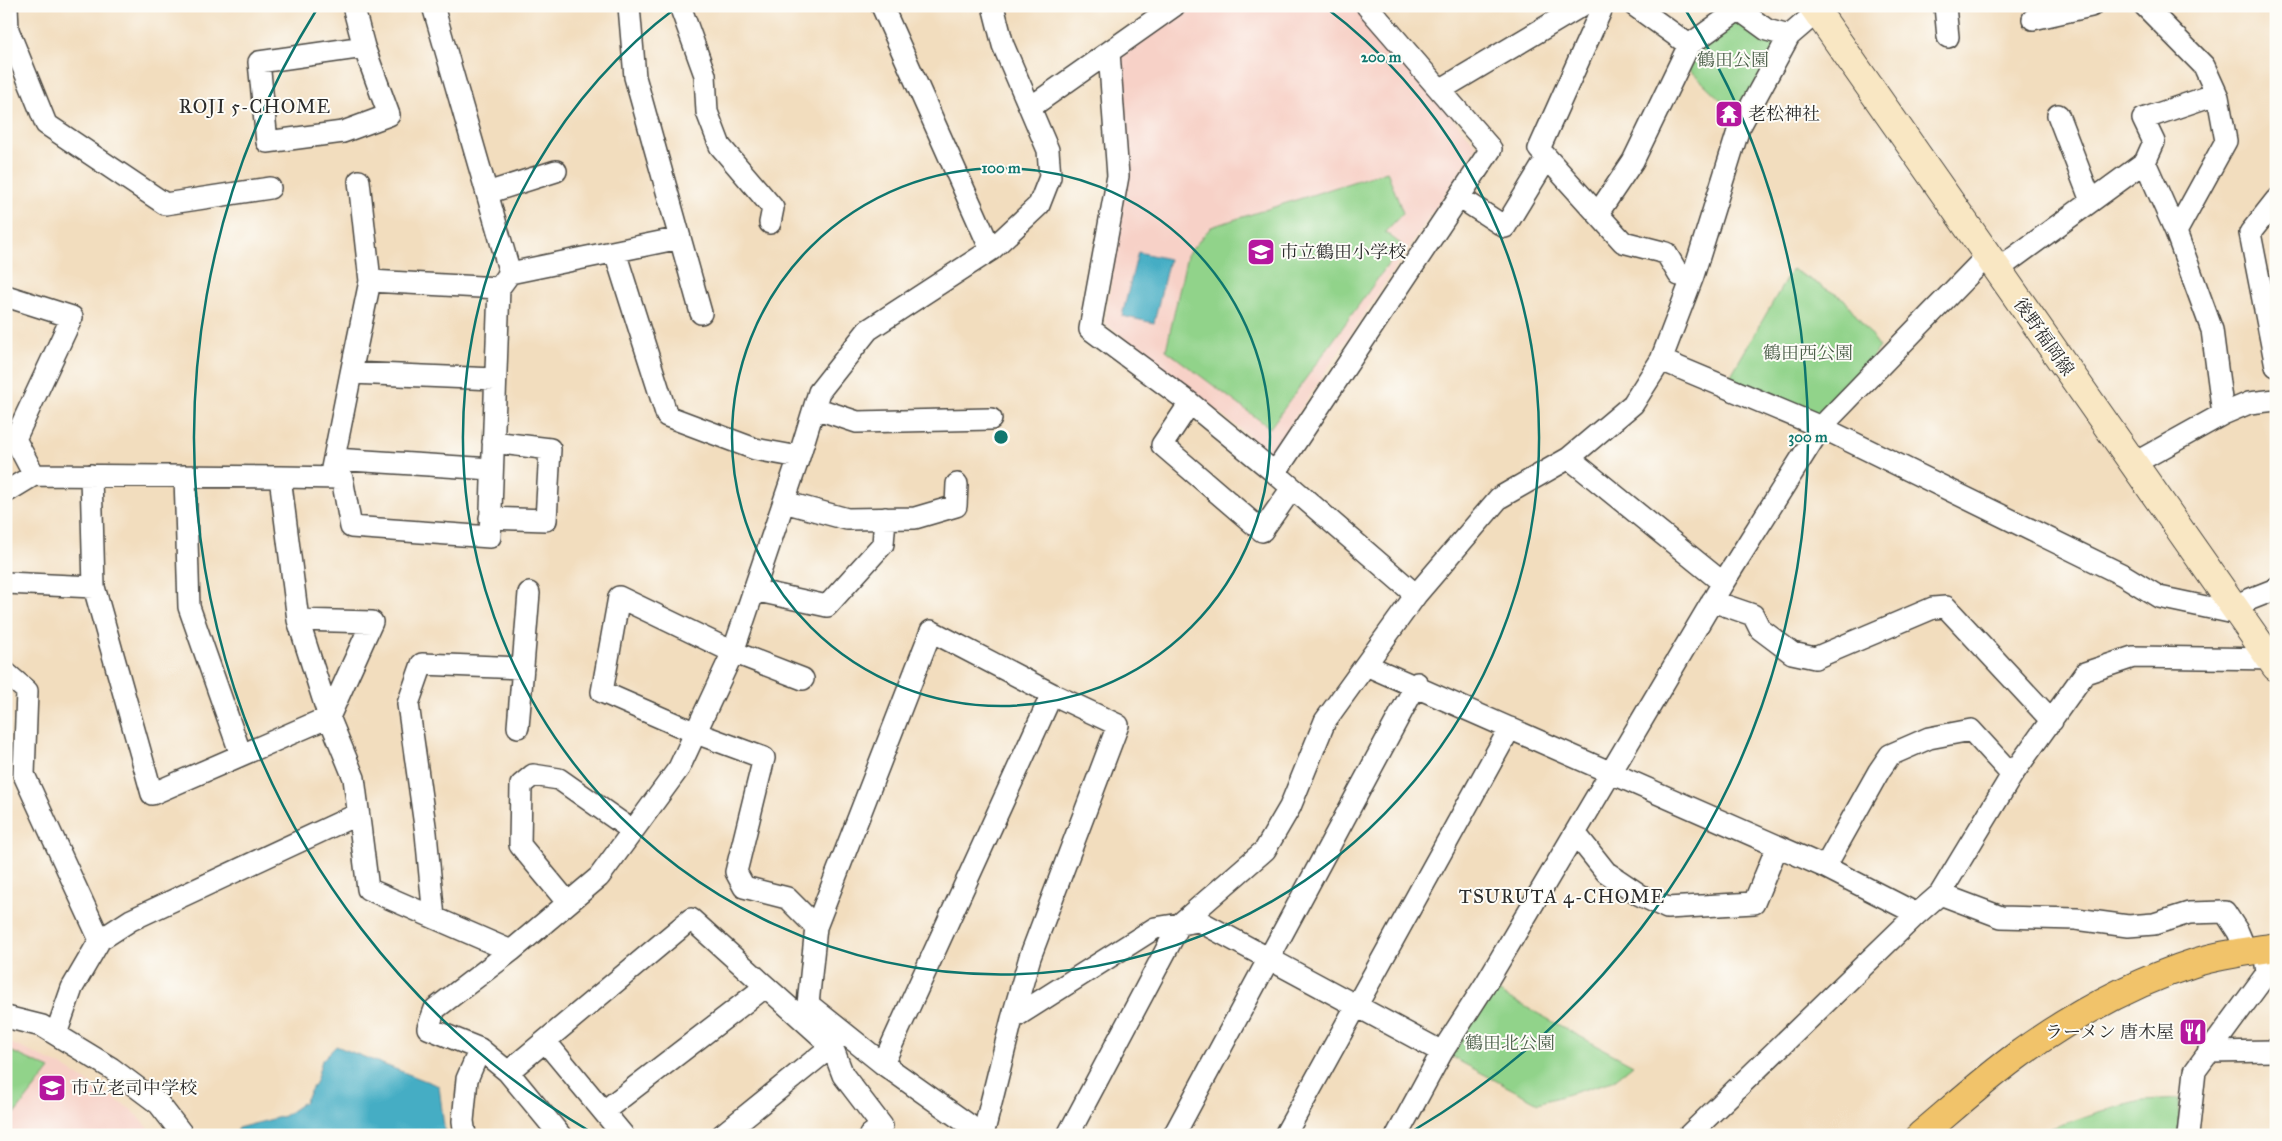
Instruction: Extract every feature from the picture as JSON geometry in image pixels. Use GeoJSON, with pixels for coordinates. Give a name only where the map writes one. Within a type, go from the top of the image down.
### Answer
{"type":"FeatureCollection","features":[{"type":"Feature","properties":{"kind":"main road","name":"後野福岡線"},"geometry":{"type":"LineString","coordinates":[[1818,8],[1992,263],[2274,662]]}},
{"type":"Feature","properties":{"kind":"main road"},"geometry":{"type":"LineString","coordinates":[[1921,1135],[2018,1055],[2068,1021],[2128,989],[2197,962],[2262,949]]}},
{"type":"Feature","properties":{"kind":"street"},"geometry":{"type":"LineString","coordinates":[[8,6],[8,30],[46,124],[165,204],[270,188]]}},
{"type":"Feature","properties":{"kind":"street"},"geometry":{"type":"LineString","coordinates":[[353,6],[364,47],[389,115],[342,132],[267,142],[259,62],[364,47]]}},
{"type":"Feature","properties":{"kind":"street"},"geometry":{"type":"LineString","coordinates":[[332,468],[342,478],[351,527],[490,537],[495,379],[505,281],[487,193],[433,6]]}},
{"type":"Feature","properties":{"kind":"street"},"geometry":{"type":"LineString","coordinates":[[629,6],[635,77],[702,313]]}},
{"type":"Feature","properties":{"kind":"street"},"geometry":{"type":"LineString","coordinates":[[680,6],[705,75],[707,112],[720,146],[773,208],[770,223]]}},
{"type":"Feature","properties":{"kind":"street"},"geometry":{"type":"LineString","coordinates":[[882,6],[991,250]]}},
{"type":"Feature","properties":{"kind":"street"},"geometry":{"type":"LineString","coordinates":[[560,1135],[508,1072],[480,1049],[428,1028],[435,1009],[511,951],[599,877],[679,768],[733,652],[820,392],[868,330],[991,250],[1039,205],[1050,177],[1048,150],[1003,45],[993,6]]}},
{"type":"Feature","properties":{"kind":"street"},"geometry":{"type":"LineString","coordinates":[[1031,107],[1174,6]]}},
{"type":"Feature","properties":{"kind":"street"},"geometry":{"type":"LineString","coordinates":[[1275,473],[1491,149],[1367,6]]}},
{"type":"Feature","properties":{"kind":"street"},"geometry":{"type":"LineString","coordinates":[[1440,90],[1581,6]]}},
{"type":"Feature","properties":{"kind":"street"},"geometry":{"type":"LineString","coordinates":[[1603,6],[1539,149],[1623,242],[1666,253],[1679,275],[1693,276]]}},
{"type":"Feature","properties":{"kind":"street"},"geometry":{"type":"LineString","coordinates":[[1636,6],[1689,45]]}},
{"type":"Feature","properties":{"kind":"street"},"geometry":{"type":"LineString","coordinates":[[1945,6],[1948,36]]}},
{"type":"Feature","properties":{"kind":"street"},"geometry":{"type":"LineString","coordinates":[[2033,19],[2091,6]]}},
{"type":"Feature","properties":{"kind":"street"},"geometry":{"type":"LineString","coordinates":[[2145,6],[2171,35],[2204,66],[2216,94],[2226,141],[2176,232]]}},
{"type":"Feature","properties":{"kind":"street"},"geometry":{"type":"LineString","coordinates":[[1598,213],[1633,161],[1689,45],[1736,8],[1767,30],[1789,36]]}},
{"type":"Feature","properties":{"kind":"street"},"geometry":{"type":"LineString","coordinates":[[1068,1135],[1180,924],[1264,850],[1290,807],[1325,721],[1416,594],[1499,498],[1569,458],[1634,404],[1661,360],[1693,276],[1739,128],[1789,36],[1818,8]]}},
{"type":"Feature","properties":{"kind":"street"},"geometry":{"type":"LineString","coordinates":[[1109,52],[1118,176],[1090,328],[1190,403],[1416,594]]}},
{"type":"Feature","properties":{"kind":"street"},"geometry":{"type":"LineString","coordinates":[[1397,1135],[1442,1052],[1485,985],[1712,601],[1821,427],[1992,263],[2091,201],[2145,162],[2154,142],[2143,119],[2216,94]]}},
{"type":"Feature","properties":{"kind":"street"},"geometry":{"type":"LineString","coordinates":[[2058,115],[2091,201]]}},
{"type":"Feature","properties":{"kind":"street"},"geometry":{"type":"LineString","coordinates":[[1459,197],[1505,227],[1547,158]]}},
{"type":"Feature","properties":{"kind":"street"},"geometry":{"type":"LineString","coordinates":[[2145,162],[2176,232],[2212,330],[2222,414]]}},
{"type":"Feature","properties":{"kind":"street"},"geometry":{"type":"LineString","coordinates":[[487,193],[556,171]]}},
{"type":"Feature","properties":{"kind":"street"},"geometry":{"type":"LineString","coordinates":[[332,468],[370,282],[359,181]]}},
{"type":"Feature","properties":{"kind":"street"},"geometry":{"type":"LineString","coordinates":[[2276,200],[2250,233],[2276,366]]}},
{"type":"Feature","properties":{"kind":"street"},"geometry":{"type":"LineString","coordinates":[[370,282],[505,281],[615,252],[680,238]]}},
{"type":"Feature","properties":{"kind":"street"},"geometry":{"type":"LineString","coordinates":[[615,252],[667,416],[755,449],[799,457]]}},
{"type":"Feature","properties":{"kind":"street"},"geometry":{"type":"LineString","coordinates":[[6,296],[72,317],[11,437],[34,475]]}},
{"type":"Feature","properties":{"kind":"street"},"geometry":{"type":"LineString","coordinates":[[1661,360],[1821,427],[2123,575],[2159,597],[2236,610],[2276,589]]}},
{"type":"Feature","properties":{"kind":"street"},"geometry":{"type":"LineString","coordinates":[[351,373],[495,379]]}},
{"type":"Feature","properties":{"kind":"street"},"geometry":{"type":"LineString","coordinates":[[1190,403],[1162,445],[1262,531],[1292,488]]}},
{"type":"Feature","properties":{"kind":"street"},"geometry":{"type":"LineString","coordinates":[[2134,464],[2222,414],[2249,403],[2274,403]]}},
{"type":"Feature","properties":{"kind":"street"},"geometry":{"type":"LineString","coordinates":[[814,408],[857,422],[991,419]]}},
{"type":"Feature","properties":{"kind":"street"},"geometry":{"type":"LineString","coordinates":[[490,518],[546,520],[550,449],[493,442]]}},
{"type":"Feature","properties":{"kind":"street"},"geometry":{"type":"LineString","coordinates":[[1569,458],[1723,583]]}},
{"type":"Feature","properties":{"kind":"street"},"geometry":{"type":"LineString","coordinates":[[6,492],[34,475],[280,477],[332,468],[492,469]]}},
{"type":"Feature","properties":{"kind":"street"},"geometry":{"type":"LineString","coordinates":[[91,475],[94,587],[152,794],[329,717],[372,622],[298,620]]}},
{"type":"Feature","properties":{"kind":"street"},"geometry":{"type":"LineString","coordinates":[[185,476],[189,607],[241,755]]}},
{"type":"Feature","properties":{"kind":"street"},"geometry":{"type":"LineString","coordinates":[[280,477],[298,620],[329,717],[354,778],[368,889],[511,951]]}},
{"type":"Feature","properties":{"kind":"street"},"geometry":{"type":"LineString","coordinates":[[784,502],[847,519],[915,518],[956,506],[957,484]]}},
{"type":"Feature","properties":{"kind":"street"},"geometry":{"type":"LineString","coordinates":[[754,590],[827,606],[883,544],[885,518]]}},
{"type":"Feature","properties":{"kind":"street"},"geometry":{"type":"LineString","coordinates":[[6,583],[94,587]]}},
{"type":"Feature","properties":{"kind":"street"},"geometry":{"type":"LineString","coordinates":[[518,727],[529,593]]}},
{"type":"Feature","properties":{"kind":"street"},"geometry":{"type":"LineString","coordinates":[[803,679],[733,652],[619,597],[602,692],[696,733],[764,758],[736,872],[744,887],[787,898],[816,927]]}},
{"type":"Feature","properties":{"kind":"street"},"geometry":{"type":"LineString","coordinates":[[1712,601],[1753,615],[1760,629],[1792,653],[1815,658],[1933,608],[1946,606],[2052,720]]}},
{"type":"Feature","properties":{"kind":"street"},"geometry":{"type":"LineString","coordinates":[[508,1072],[690,919],[765,986],[837,1038],[883,1064],[972,1132],[1012,1019],[1030,957],[1118,725],[1052,694],[932,630],[816,927],[808,1004],[837,1038],[843,1075],[882,1126],[870,1135]]}},
{"type":"Feature","properties":{"kind":"street"},"geometry":{"type":"LineString","coordinates":[[1689,1135],[1916,914],[1940,894],[2012,775],[2086,673],[2133,657],[2274,662]]}},
{"type":"Feature","properties":{"kind":"street"},"geometry":{"type":"LineString","coordinates":[[434,918],[426,833],[408,704],[422,664],[523,668]]}},
{"type":"Feature","properties":{"kind":"street"},"geometry":{"type":"LineString","coordinates":[[1366,665],[1416,684],[1610,773],[1825,867],[1916,914]]}},
{"type":"Feature","properties":{"kind":"street"},"geometry":{"type":"LineString","coordinates":[[6,673],[27,691],[24,775],[100,940]]}},
{"type":"Feature","properties":{"kind":"street"},"geometry":{"type":"LineString","coordinates":[[1174,1135],[1416,684]]}},
{"type":"Feature","properties":{"kind":"street"},"geometry":{"type":"LineString","coordinates":[[883,1064],[1052,694]]}},
{"type":"Feature","properties":{"kind":"street"},"geometry":{"type":"LineString","coordinates":[[1285,1135],[1510,728]]}},
{"type":"Feature","properties":{"kind":"street"},"geometry":{"type":"LineString","coordinates":[[1825,867],[1878,772],[1890,755],[1929,738],[1971,730],[2012,775]]}},
{"type":"Feature","properties":{"kind":"street"},"geometry":{"type":"LineString","coordinates":[[568,902],[520,845],[521,785],[533,775],[559,779],[633,831]]}},
{"type":"Feature","properties":{"kind":"street"},"geometry":{"type":"LineString","coordinates":[[56,1034],[72,988],[100,940],[131,920],[358,814]]}},
{"type":"Feature","properties":{"kind":"street"},"geometry":{"type":"LineString","coordinates":[[1575,833],[1606,872],[1640,896],[1668,908],[1754,903],[1777,847]]}},
{"type":"Feature","properties":{"kind":"street"},"geometry":{"type":"LineString","coordinates":[[1940,894],[2001,917],[2076,919],[2128,926],[2154,924],[2189,913],[2225,912],[2238,932],[2262,949],[2267,973],[2195,1071],[2188,1135]]}},
{"type":"Feature","properties":{"kind":"street"},"geometry":{"type":"LineString","coordinates":[[1012,1019],[1155,928],[1199,921],[1442,1052]]}},
{"type":"Feature","properties":{"kind":"street"},"geometry":{"type":"LineString","coordinates":[[604,1112],[765,986]]}},
{"type":"Feature","properties":{"kind":"street"},"geometry":{"type":"LineString","coordinates":[[6,1016],[42,1026],[111,1068],[159,1104],[183,1135]]}},
{"type":"Feature","properties":{"kind":"street"},"geometry":{"type":"LineString","coordinates":[[722,1135],[837,1038]]}},
{"type":"Feature","properties":{"kind":"street"},"geometry":{"type":"LineString","coordinates":[[545,1041],[623,1135]]}},
{"type":"Feature","properties":{"kind":"street"},"geometry":{"type":"LineString","coordinates":[[465,1135],[463,1121],[467,1079],[480,1049]]}},
{"type":"Feature","properties":{"kind":"street"},"geometry":{"type":"LineString","coordinates":[[2208,1052],[2276,1051]]}},
{"type":"Feature","properties":{"kind":"shaded area","name":"市立鶴田小学校"},"geometry":{"type":"Polygon","coordinates":[[[1193,6],[1355,6],[1477,146],[1271,453],[1105,323],[1126,182],[1121,57],[1193,6]]]}},
{"type":"Feature","properties":{"kind":"shaded area","name":"市立老司中学校"},"geometry":{"type":"Polygon","coordinates":[[[6,1041],[64,1067],[132,1110],[155,1135],[6,1135],[6,1041]]]}},
{"type":"Feature","properties":{"kind":"green space","name":"鶴田公園"},"geometry":{"type":"Polygon","coordinates":[[[1738,10],[1789,36],[1744,111],[1722,101],[1681,62],[1738,10]]]}},
{"type":"Feature","properties":{"kind":"green space"},"geometry":{"type":"Polygon","coordinates":[[[1387,171],[1403,213],[1385,232],[1402,245],[1270,428],[1166,350],[1187,255],[1211,227],[1387,171]]]}},
{"type":"Feature","properties":{"kind":"green space","name":"鶴田西公園"},"geometry":{"type":"Polygon","coordinates":[[[1792,269],[1844,299],[1880,347],[1821,427],[1724,387],[1792,269]]]}},
{"type":"Feature","properties":{"kind":"green space","name":"鶴田北公園"},"geometry":{"type":"Polygon","coordinates":[[[1485,985],[1633,1065],[1613,1081],[1538,1103],[1442,1052],[1485,985]]]}},
{"type":"Feature","properties":{"kind":"green space"},"geometry":{"type":"Polygon","coordinates":[[[6,1049],[50,1069],[6,1125],[6,1049]]]}},
{"type":"Feature","properties":{"kind":"green space"},"geometry":{"type":"Polygon","coordinates":[[[2180,1099],[2178,1135],[2042,1135],[2049,1129],[2098,1112],[2142,1101],[2180,1099]]]}},
{"type":"Feature","properties":{"kind":"water"},"geometry":{"type":"Polygon","coordinates":[[[1138,252],[1169,259],[1154,323],[1122,316],[1138,252]]]}},
{"type":"Feature","properties":{"kind":"water"},"geometry":{"type":"Polygon","coordinates":[[[336,1046],[439,1086],[445,1135],[236,1135],[238,1128],[284,1116],[304,1102],[316,1081],[322,1060],[336,1046]]]}},
{"type":"Feature","properties":{"kind":"place","name":"老松神社"},"geometry":{"type":"Point","coordinates":[1729,114]}},
{"type":"Feature","properties":{"kind":"place","name":"市立鶴田小学校"},"geometry":{"type":"Point","coordinates":[1261,252]}},
{"type":"Feature","properties":{"kind":"place","name":"ラーメン 唐木屋"},"geometry":{"type":"Point","coordinates":[2193,1032]}},
{"type":"Feature","properties":{"kind":"place","name":"市立老司中学校"},"geometry":{"type":"Point","coordinates":[52,1088]}},
{"type":"Feature","properties":{"kind":"district","name":"ROJI 5-CHOME"},"geometry":{"type":"Point","coordinates":[255,106]}},
{"type":"Feature","properties":{"kind":"district","name":"TSURUTA 4-CHOME"},"geometry":{"type":"Point","coordinates":[1562,896]}}]}
